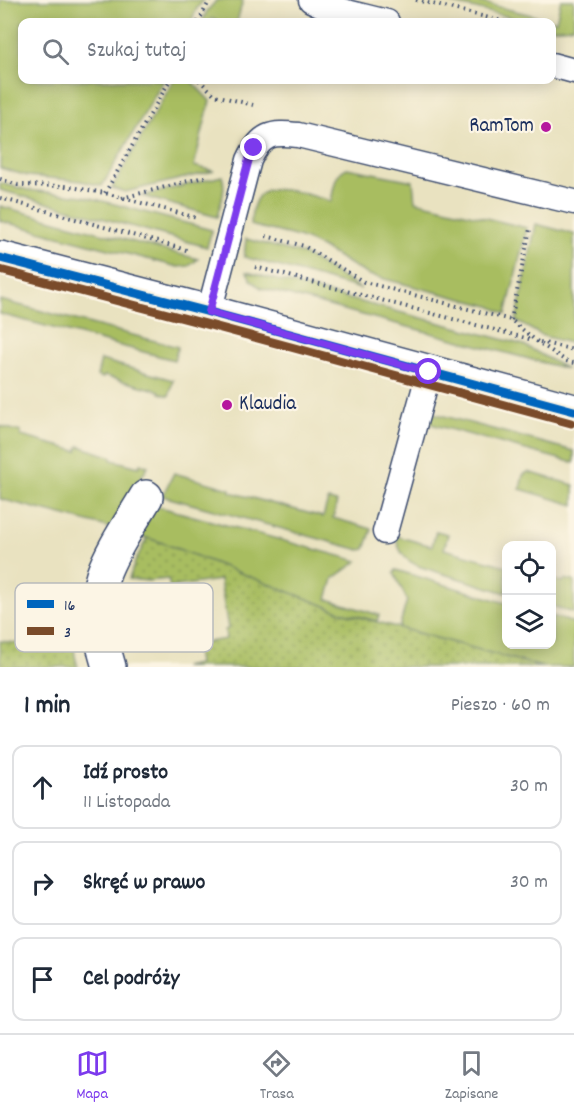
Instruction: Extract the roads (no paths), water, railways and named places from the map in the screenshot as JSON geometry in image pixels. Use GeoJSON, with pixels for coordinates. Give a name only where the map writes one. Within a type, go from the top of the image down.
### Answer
{"type":"FeatureCollection","features":[{"type":"Feature","properties":{"kind":"main road"},"geometry":{"type":"LineString","coordinates":[[0,258],[574,411]]}},
{"type":"Feature","properties":{"kind":"main road"},"geometry":{"type":"LineString","coordinates":[[102,583],[108,564],[146,497]]}},
{"type":"Feature","properties":{"kind":"main road"},"geometry":{"type":"LineString","coordinates":[[105,652],[109,667]]}},
{"type":"Feature","properties":{"kind":"lane"},"geometry":{"type":"LineString","coordinates":[[311,0],[326,7],[371,18]]}},
{"type":"Feature","properties":{"kind":"lane"},"geometry":{"type":"LineString","coordinates":[[556,66],[574,71]]}},
{"type":"Feature","properties":{"kind":"lane"},"geometry":{"type":"LineString","coordinates":[[209,312],[249,159],[254,148],[273,134],[297,135],[574,202]]}},
{"type":"Feature","properties":{"kind":"lane"},"geometry":{"type":"LineString","coordinates":[[385,532],[429,372]]}},
{"type":"Feature","properties":{"kind":"place","name":"RamTom"},"geometry":{"type":"Point","coordinates":[546,127]}},
{"type":"Feature","properties":{"kind":"place","name":"Klaudia"},"geometry":{"type":"Point","coordinates":[227,405]}}]}
